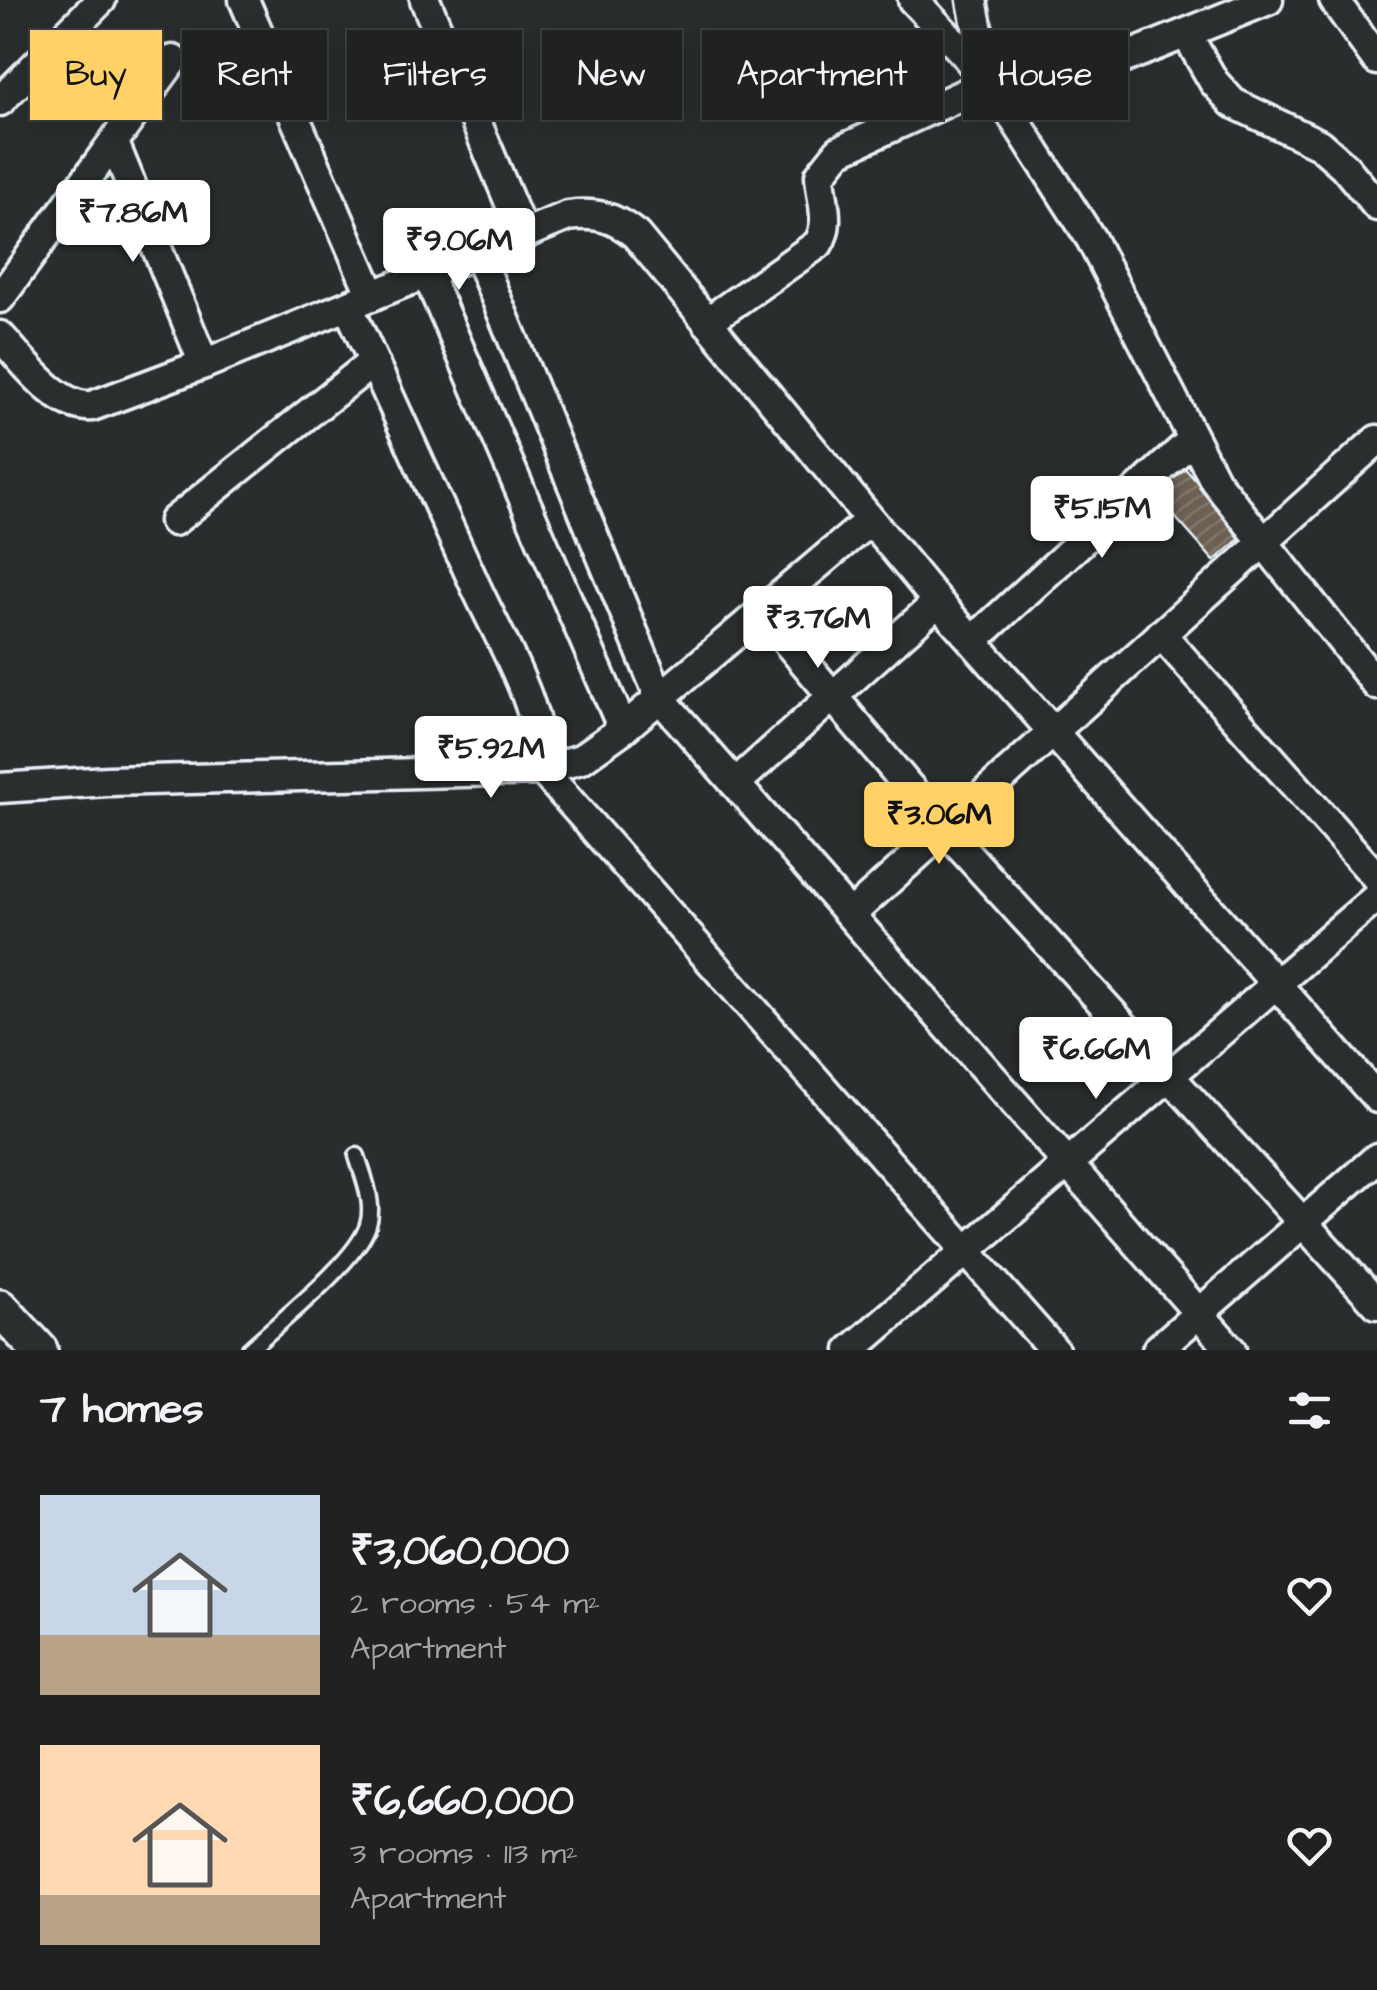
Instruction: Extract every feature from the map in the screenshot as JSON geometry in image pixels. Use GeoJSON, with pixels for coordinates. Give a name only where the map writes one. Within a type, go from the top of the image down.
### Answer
{"type":"FeatureCollection","features":[{"type":"Feature","properties":{"kind":"street"},"geometry":{"type":"LineString","coordinates":[[0,101],[101,0]]}},
{"type":"Feature","properties":{"kind":"street"},"geometry":{"type":"LineString","coordinates":[[244,0],[360,301],[374,362],[534,718],[542,744],[542,770],[1054,1350]]}},
{"type":"Feature","properties":{"kind":"street"},"geometry":{"type":"LineString","coordinates":[[425,0],[524,236]]}},
{"type":"Feature","properties":{"kind":"street"},"geometry":{"type":"LineString","coordinates":[[913,0],[963,55]]}},
{"type":"Feature","properties":{"kind":"street"},"geometry":{"type":"LineString","coordinates":[[972,0],[978,30]]}},
{"type":"Feature","properties":{"kind":"street"},"geometry":{"type":"LineString","coordinates":[[1128,58],[1268,0]]}},
{"type":"Feature","properties":{"kind":"street"},"geometry":{"type":"LineString","coordinates":[[1334,0],[1377,60]]}},
{"type":"Feature","properties":{"kind":"street"},"geometry":{"type":"LineString","coordinates":[[1187,35],[1214,82],[1233,103],[1319,144],[1344,166],[1377,206]]}},
{"type":"Feature","properties":{"kind":"street"},"geometry":{"type":"LineString","coordinates":[[0,298],[173,60]]}},
{"type":"Feature","properties":{"kind":"street"},"geometry":{"type":"LineString","coordinates":[[707,322],[818,244],[824,234],[826,215],[820,175],[840,151],[963,94]]}},
{"type":"Feature","properties":{"kind":"street"},"geometry":{"type":"LineString","coordinates":[[1015,120],[1090,239],[1215,481],[1376,680]]}},
{"type":"Feature","properties":{"kind":"street"},"geometry":{"type":"LineString","coordinates":[[114,143],[204,364]]}},
{"type":"Feature","properties":{"kind":"street"},"geometry":{"type":"LineString","coordinates":[[0,336],[52,389],[80,407],[104,402],[204,364],[568,216],[586,213],[621,222],[636,235],[938,602],[1377,1098]]}},
{"type":"Feature","properties":{"kind":"street"},"geometry":{"type":"LineString","coordinates":[[478,254],[660,698],[1230,1350]]}},
{"type":"Feature","properties":{"kind":"street"},"geometry":{"type":"LineString","coordinates":[[427,274],[622,729]]}},
{"type":"Feature","properties":{"kind":"street"},"geometry":{"type":"LineString","coordinates":[[174,521],[374,362]]}},
{"type":"Feature","properties":{"kind":"street"},"geometry":{"type":"LineString","coordinates":[[974,640],[1192,440]]}},
{"type":"Feature","properties":{"kind":"street"},"geometry":{"type":"LineString","coordinates":[[850,914],[1377,440]]}},
{"type":"Feature","properties":{"kind":"street"},"geometry":{"type":"LineString","coordinates":[[0,788],[108,781],[542,770],[581,759],[660,698],[869,521]]}},
{"type":"Feature","properties":{"kind":"street"},"geometry":{"type":"LineString","coordinates":[[736,784],[938,602]]}},
{"type":"Feature","properties":{"kind":"street"},"geometry":{"type":"LineString","coordinates":[[762,612],[944,830],[1377,1304]]}},
{"type":"Feature","properties":{"kind":"street"},"geometry":{"type":"LineString","coordinates":[[862,1347],[1376,894],[1162,634]]}},
{"type":"Feature","properties":{"kind":"street"},"geometry":{"type":"LineString","coordinates":[[1157,1350],[1377,1158]]}},
{"type":"Feature","properties":{"kind":"street"},"geometry":{"type":"LineString","coordinates":[[0,1308],[34,1348]]}},
{"type":"Feature","properties":{"kind":"lane"},"geometry":{"type":"LineString","coordinates":[[249,1350],[354,1251],[370,1223],[369,1195],[357,1156]]}},
{"type":"Feature","properties":{"kind":"building"},"geometry":{"type":"Polygon","coordinates":[[[1183,466],[1244,535],[1214,561],[1153,492],[1183,466]]]}}]}
